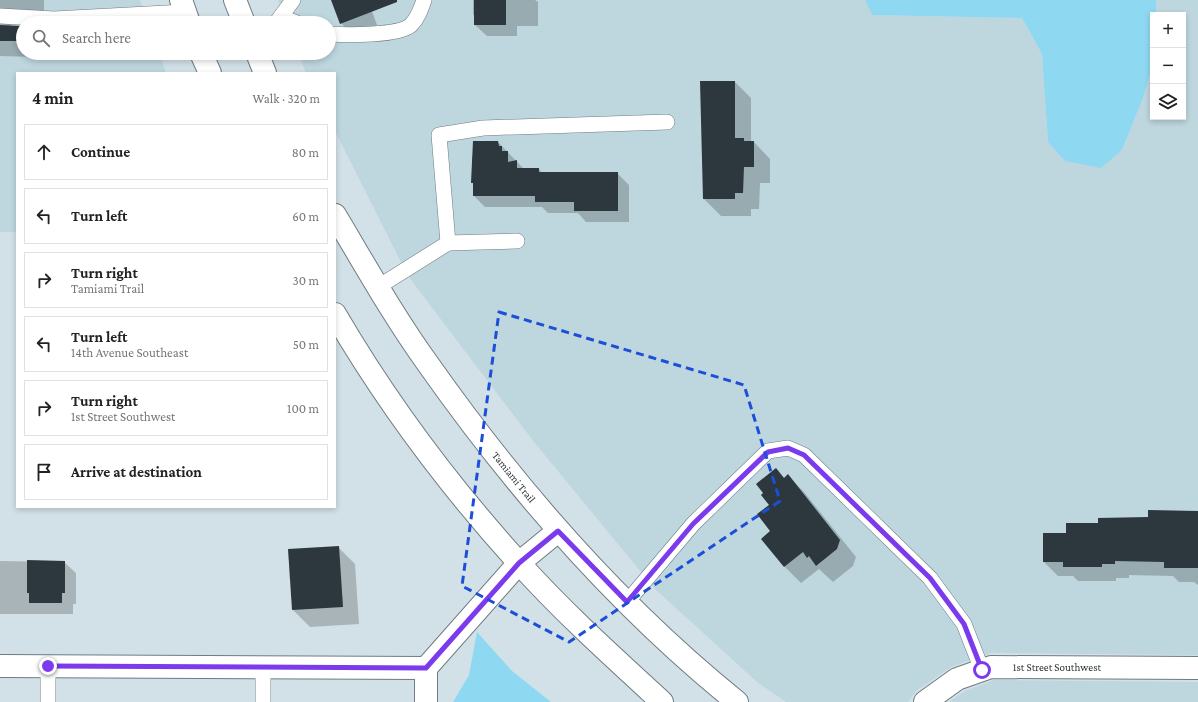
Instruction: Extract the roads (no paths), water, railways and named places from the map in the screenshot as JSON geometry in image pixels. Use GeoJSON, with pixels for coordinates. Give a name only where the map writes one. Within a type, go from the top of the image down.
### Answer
{"type":"FeatureCollection","features":[{"type":"Feature","properties":{"kind":"main road"},"geometry":{"type":"LineString","coordinates":[[235,0],[241,16]]}},
{"type":"Feature","properties":{"kind":"main road"},"geometry":{"type":"LineString","coordinates":[[204,60],[210,72]]}},
{"type":"Feature","properties":{"kind":"main road"},"geometry":{"type":"LineString","coordinates":[[260,60],[265,72]]}},
{"type":"Feature","properties":{"kind":"main road","name":"Tamiami Trail"},"geometry":{"type":"LineString","coordinates":[[336,217],[378,287],[427,364],[487,443],[558,531],[627,602],[705,676],[737,702]]}},
{"type":"Feature","properties":{"kind":"main road"},"geometry":{"type":"LineString","coordinates":[[336,316],[394,406],[455,487],[519,563],[602,647],[662,702]]}},
{"type":"Feature","properties":{"kind":"main road"},"geometry":{"type":"LineString","coordinates":[[426,702],[426,668],[519,563],[558,531]]}},
{"type":"Feature","properties":{"kind":"main road"},"geometry":{"type":"LineString","coordinates":[[0,666],[426,668]]}},
{"type":"Feature","properties":{"kind":"main road","name":"1st Street Southwest"},"geometry":{"type":"LineString","coordinates":[[925,702],[957,679],[991,667],[1198,668]]}},
{"type":"Feature","properties":{"kind":"lane"},"geometry":{"type":"LineString","coordinates":[[282,16],[293,0]]}},
{"type":"Feature","properties":{"kind":"lane"},"geometry":{"type":"LineString","coordinates":[[336,34],[348,35],[398,31],[411,25],[420,13],[424,0]]}},
{"type":"Feature","properties":{"kind":"lane"},"geometry":{"type":"LineString","coordinates":[[110,16],[185,12]]}},
{"type":"Feature","properties":{"kind":"lane"},"geometry":{"type":"LineString","coordinates":[[0,16],[16,17]]}},
{"type":"Feature","properties":{"kind":"lane"},"geometry":{"type":"LineString","coordinates":[[448,243],[438,135],[483,128],[667,122]]}},
{"type":"Feature","properties":{"kind":"lane"},"geometry":{"type":"LineString","coordinates":[[378,287],[448,243],[517,241]]}},
{"type":"Feature","properties":{"kind":"lane"},"geometry":{"type":"LineString","coordinates":[[627,602],[693,524],[757,462],[768,452],[788,448],[804,455],[930,578],[964,624],[982,670]]}},
{"type":"Feature","properties":{"kind":"lane"},"geometry":{"type":"LineString","coordinates":[[48,666],[48,702]]}},
{"type":"Feature","properties":{"kind":"lane"},"geometry":{"type":"LineString","coordinates":[[263,667],[264,702]]}}]}
